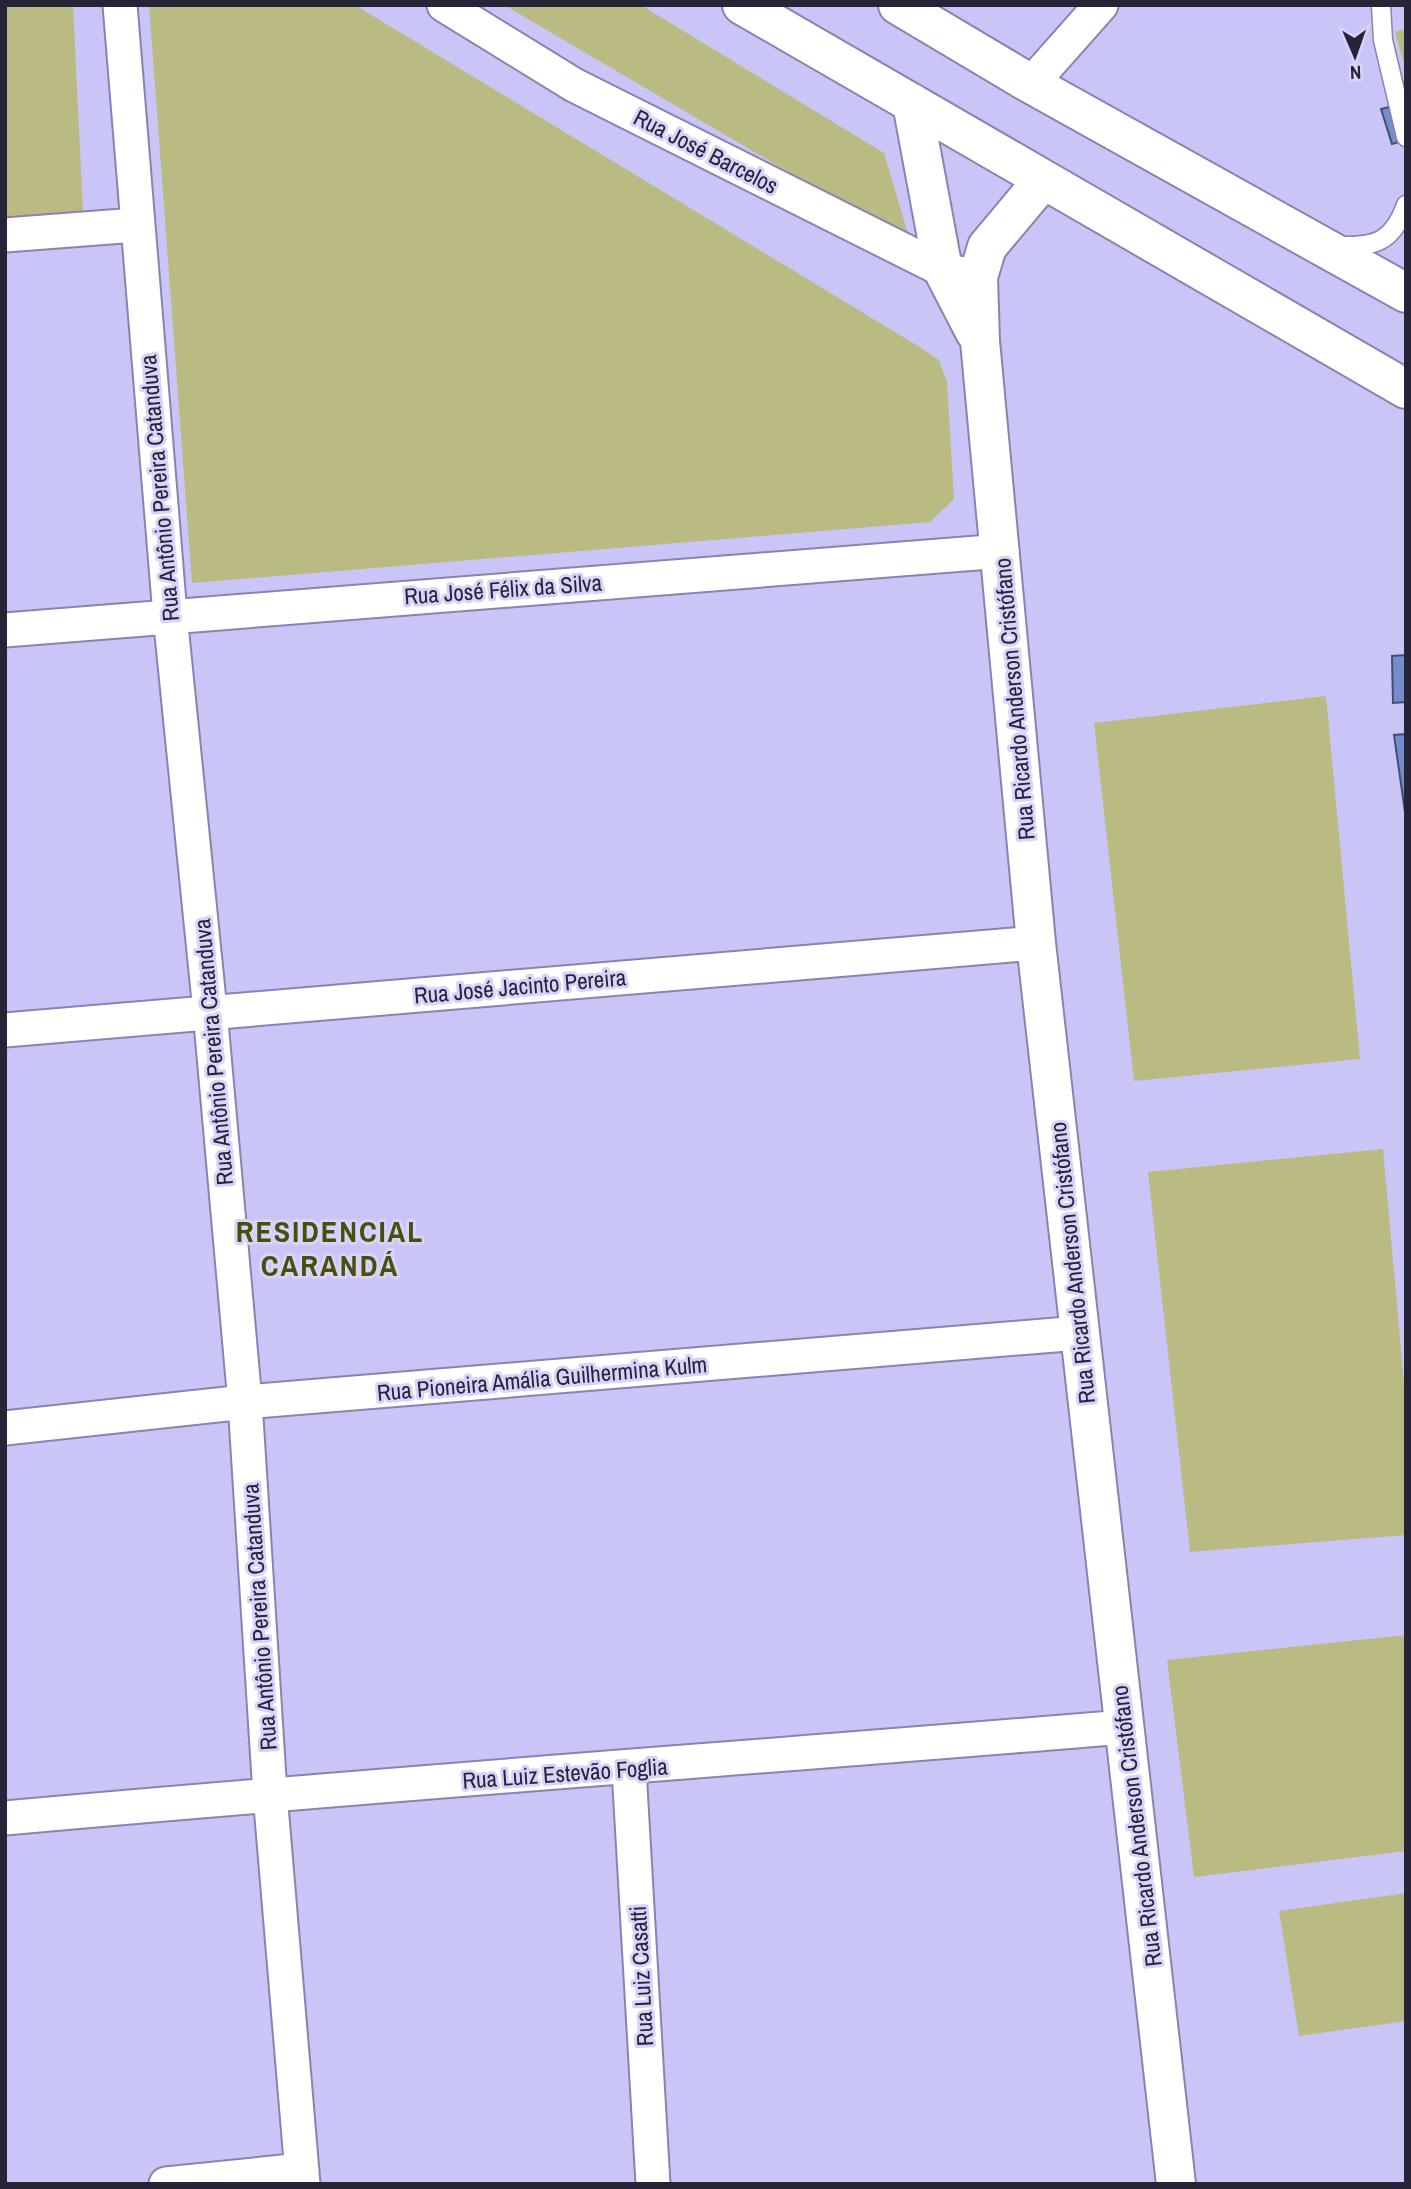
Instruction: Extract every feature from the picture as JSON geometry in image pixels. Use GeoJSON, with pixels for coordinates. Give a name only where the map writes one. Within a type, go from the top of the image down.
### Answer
{"type":"FeatureCollection","features":[{"type":"Feature","properties":{"kind":"street","name":"Rua Antônio Pereira Catanduva"},"geometry":{"type":"LineString","coordinates":[[120,5],[170,615],[210,1011],[245,1402],[270,1794],[302,2177]]}},
{"type":"Feature","properties":{"kind":"street","name":"Rua José Barcelos"},"geometry":{"type":"LineString","coordinates":[[444,5],[574,85],[961,274]]}},
{"type":"Feature","properties":{"kind":"street"},"geometry":{"type":"LineString","coordinates":[[742,5],[1406,389]]}},
{"type":"Feature","properties":{"kind":"street"},"geometry":{"type":"LineString","coordinates":[[1031,85],[1101,5]]}},
{"type":"Feature","properties":{"kind":"street"},"geometry":{"type":"LineString","coordinates":[[911,8],[1031,85],[1406,293]]}},
{"type":"Feature","properties":{"kind":"street"},"geometry":{"type":"LineString","coordinates":[[912,103],[961,274]]}},
{"type":"Feature","properties":{"kind":"street"},"geometry":{"type":"LineString","coordinates":[[961,274],[1043,180]]}},
{"type":"Feature","properties":{"kind":"street"},"geometry":{"type":"LineString","coordinates":[[5,235],[136,225]]}},
{"type":"Feature","properties":{"kind":"street","name":"Rua Ricardo Anderson Cristófano"},"geometry":{"type":"LineString","coordinates":[[961,274],[980,341],[1002,551],[1035,943],[1176,2184]]}},
{"type":"Feature","properties":{"kind":"street","name":"Rua José Félix da Silva"},"geometry":{"type":"LineString","coordinates":[[5,630],[1002,551]]}},
{"type":"Feature","properties":{"kind":"street","name":"Rua José Jacinto Pereira"},"geometry":{"type":"LineString","coordinates":[[5,1030],[1035,943]]}},
{"type":"Feature","properties":{"kind":"street","name":"Rua Pioneira Amália Guilhermina Kulm"},"geometry":{"type":"LineString","coordinates":[[5,1428],[245,1402],[1079,1333]]}},
{"type":"Feature","properties":{"kind":"street","name":"Rua Luiz Estevão Foglia"},"geometry":{"type":"LineString","coordinates":[[5,1818],[270,1794],[629,1769],[1124,1727]]}},
{"type":"Feature","properties":{"kind":"street","name":"Rua Luiz Casatti"},"geometry":{"type":"LineString","coordinates":[[629,1769],[653,2184]]}},
{"type":"Feature","properties":{"kind":"street"},"geometry":{"type":"LineString","coordinates":[[166,2184],[302,2177]]}},
{"type":"Feature","properties":{"kind":"lane"},"geometry":{"type":"LineString","coordinates":[[1381,5],[1383,40],[1406,137]]}},
{"type":"Feature","properties":{"kind":"lane"},"geometry":{"type":"LineString","coordinates":[[1317,246],[1368,245],[1385,238],[1398,227],[1406,205]]}},
{"type":"Feature","properties":{"kind":"green space"},"geometry":{"type":"Polygon","coordinates":[[[5,5],[73,5],[83,212],[5,219],[5,5]]]}},
{"type":"Feature","properties":{"kind":"green space"},"geometry":{"type":"Polygon","coordinates":[[[149,5],[355,5],[918,346],[939,360],[947,382],[954,499],[930,522],[192,583],[149,5]]]}},
{"type":"Feature","properties":{"kind":"green space"},"geometry":{"type":"Polygon","coordinates":[[[504,5],[641,5],[884,153],[911,244],[504,5]]]}},
{"type":"Feature","properties":{"kind":"green space"},"geometry":{"type":"Polygon","coordinates":[[[1406,29],[1406,71],[1395,32],[1406,29]]]}},
{"type":"Feature","properties":{"kind":"green space"},"geometry":{"type":"Polygon","coordinates":[[[1326,696],[1360,1059],[1134,1081],[1094,723],[1326,696]]]}},
{"type":"Feature","properties":{"kind":"green space"},"geometry":{"type":"Polygon","coordinates":[[[1383,1149],[1406,1405],[1406,1535],[1190,1552],[1148,1172],[1383,1149]]]}},
{"type":"Feature","properties":{"kind":"green space"},"geometry":{"type":"Polygon","coordinates":[[[1406,1635],[1406,1851],[1194,1877],[1167,1660],[1406,1635]]]}},
{"type":"Feature","properties":{"kind":"green space"},"geometry":{"type":"Polygon","coordinates":[[[1406,1893],[1406,2021],[1299,2036],[1279,1911],[1406,1893]]]}},
{"type":"Feature","properties":{"kind":"building"},"geometry":{"type":"Polygon","coordinates":[[[1406,103],[1406,140],[1392,144],[1381,109],[1406,103]]]}},
{"type":"Feature","properties":{"kind":"building"},"geometry":{"type":"Polygon","coordinates":[[[1406,655],[1406,702],[1393,703],[1392,656],[1406,655]]]}},
{"type":"Feature","properties":{"kind":"building"},"geometry":{"type":"Polygon","coordinates":[[[1406,734],[1406,819],[1394,735],[1406,734]]]}},
{"type":"Feature","properties":{"kind":"district","name":"RESIDENCIAL CARANDÁ"},"geometry":{"type":"Point","coordinates":[330,1248]}}]}
